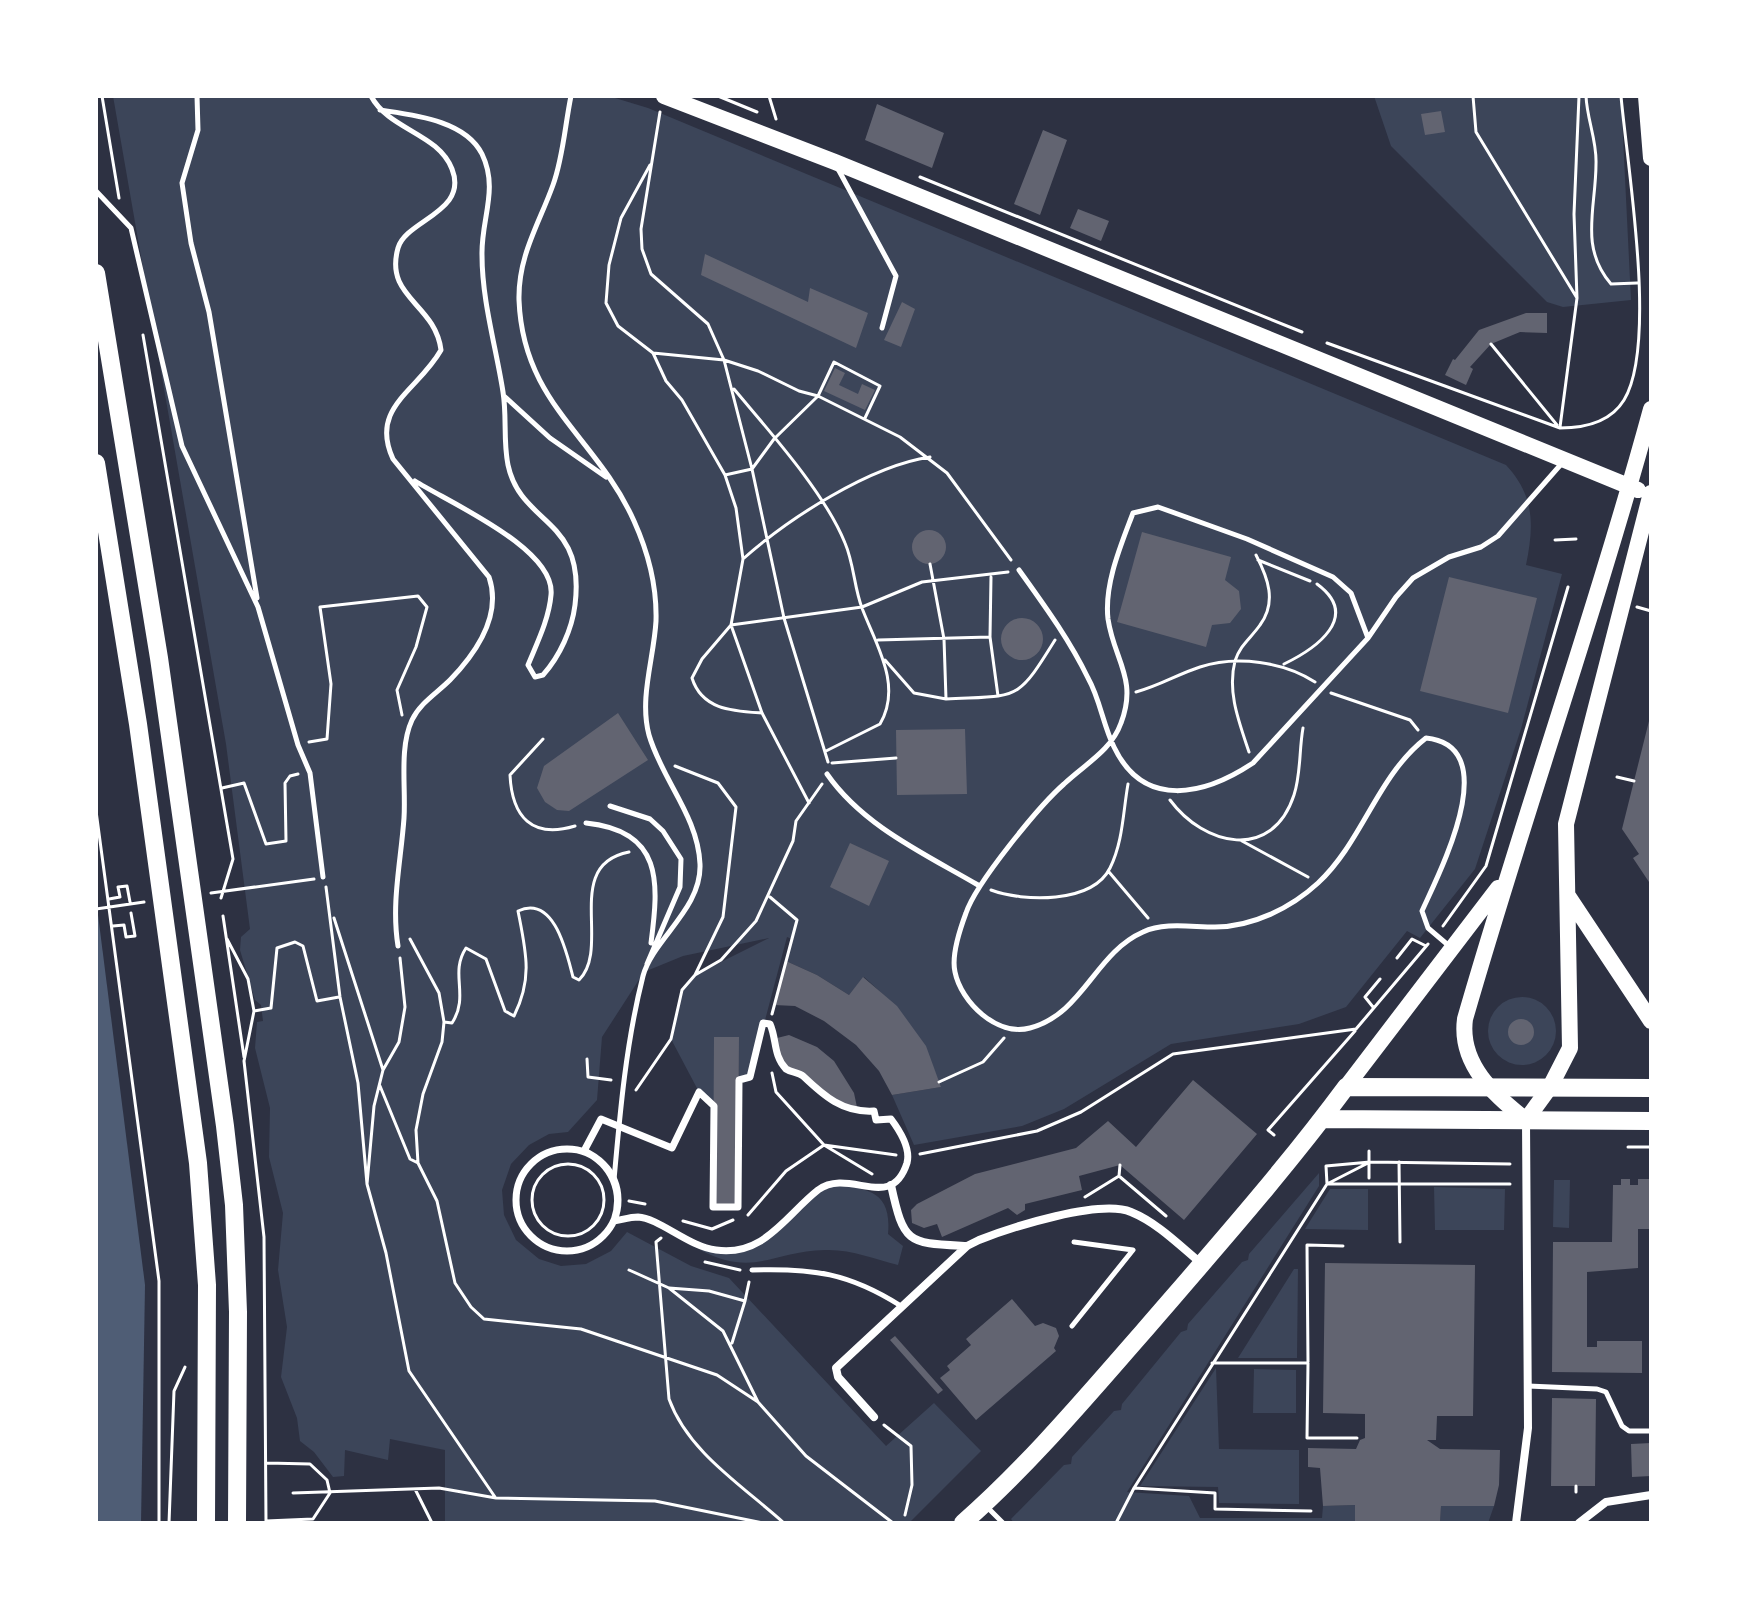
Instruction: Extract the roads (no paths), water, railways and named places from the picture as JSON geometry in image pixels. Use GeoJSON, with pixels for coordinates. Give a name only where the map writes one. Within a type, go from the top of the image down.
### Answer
{"type":"FeatureCollection","features":[{"type":"Feature","properties":{"kind":"main road"},"geometry":{"type":"LineString","coordinates":[[664,96],[835,162],[1564,462],[1651,494],[1566,824],[1570,1048],[1550,1087],[1526,1120]]}},
{"type":"Feature","properties":{"kind":"main road"},"geometry":{"type":"LineString","coordinates":[[1646,96],[1651,158]]}},
{"type":"Feature","properties":{"kind":"main road"},"geometry":{"type":"LineString","coordinates":[[96,273],[159,658],[225,1126],[238,1297],[237,1523]]}},
{"type":"Feature","properties":{"kind":"main road"},"geometry":{"type":"LineString","coordinates":[[1526,1120],[1488,1087],[1468,1054],[1464,1031],[1506,877],[1598,596],[1651,409]]}},
{"type":"Feature","properties":{"kind":"main road"},"geometry":{"type":"LineString","coordinates":[[96,463],[138,724],[198,1163],[207,1285],[206,1523]]}},
{"type":"Feature","properties":{"kind":"main road"},"geometry":{"type":"LineString","coordinates":[[963,1523],[985,1504],[1082,1401],[1202,1264],[1322,1119],[1506,877]]}},
{"type":"Feature","properties":{"kind":"main road"},"geometry":{"type":"LineString","coordinates":[[1568,896],[1651,1021]]}},
{"type":"Feature","properties":{"kind":"main road"},"geometry":{"type":"LineString","coordinates":[[1346,1087],[1651,1088]]}},
{"type":"Feature","properties":{"kind":"main road"},"geometry":{"type":"LineString","coordinates":[[1322,1119],[1651,1121]]}},
{"type":"Feature","properties":{"kind":"street"},"geometry":{"type":"LineString","coordinates":[[763,1023],[770,1024],[777,1038],[776,1052],[783,1066],[791,1072],[800,1072],[824,1096],[840,1105],[858,1112],[874,1111],[876,1120],[891,1119],[901,1132],[909,1157],[902,1177],[891,1185],[872,1190],[848,1182],[832,1184],[819,1189],[771,1235],[737,1250],[716,1250],[683,1240],[640,1217],[614,1221],[618,1201],[614,1180],[600,1160],[584,1151],[601,1119],[619,1126],[672,1148],[699,1092],[714,1106],[713,1207],[738,1207],[739,1080],[750,1077],[763,1023]]}},
{"type":"Feature","properties":{"kind":"street"},"geometry":{"type":"LineString","coordinates":[[1516,1523],[1528,1428],[1526,1120]]}},
{"type":"Feature","properties":{"kind":"street"},"geometry":{"type":"LineString","coordinates":[[614,1180],[600,1160],[584,1151],[568,1148],[551,1151],[536,1159],[525,1171],[516,1203],[524,1226],[542,1244],[575,1250],[591,1245],[604,1235],[613,1221],[618,1201]]}},
{"type":"Feature","properties":{"kind":"street"},"geometry":{"type":"LineString","coordinates":[[891,1185],[898,1219],[908,1235],[929,1244],[967,1246]]}},
{"type":"Feature","properties":{"kind":"street"},"geometry":{"type":"LineString","coordinates":[[874,1417],[838,1377],[836,1368],[967,1246],[995,1233],[1111,1207],[1128,1210],[1148,1220],[1202,1264]]}},
{"type":"Feature","properties":{"kind":"street"},"geometry":{"type":"LineString","coordinates":[[1579,1523],[1606,1502],[1651,1495]]}},
{"type":"Feature","properties":{"kind":"lane"},"geometry":{"type":"LineString","coordinates":[[197,96],[198,130],[182,183],[191,243],[209,312],[258,607],[298,745],[310,773],[323,877]]}},
{"type":"Feature","properties":{"kind":"lane"},"geometry":{"type":"LineString","coordinates":[[371,96],[379,110],[428,141],[453,170],[453,192],[438,212],[407,233],[396,256],[399,285],[438,330],[441,350],[384,423],[384,440],[393,459],[489,577],[495,594],[492,616],[472,652],[411,721],[406,744],[394,919],[398,946]]}},
{"type":"Feature","properties":{"kind":"lane"},"geometry":{"type":"LineString","coordinates":[[571,96],[554,183],[529,239],[520,270],[519,302],[528,361],[544,392],[609,478],[633,520],[652,569],[656,619],[646,697],[649,734],[688,815],[700,866],[690,903],[652,956]]}},
{"type":"Feature","properties":{"kind":"lane"},"geometry":{"type":"LineString","coordinates":[[379,110],[412,115],[463,132],[481,152],[490,178],[491,204],[481,251],[484,289],[504,396],[508,465],[517,488],[559,533],[574,556],[578,582],[573,624],[543,675],[535,677],[528,665],[552,592],[545,568],[529,550],[410,478]]}},
{"type":"Feature","properties":{"kind":"lane"},"geometry":{"type":"LineString","coordinates":[[835,162],[845,188],[864,210],[896,276],[882,328]]}},
{"type":"Feature","properties":{"kind":"lane"},"geometry":{"type":"LineString","coordinates":[[96,191],[131,228],[182,446],[258,607]]}},
{"type":"Feature","properties":{"kind":"lane"},"geometry":{"type":"LineString","coordinates":[[504,396],[550,438],[609,478]]}},
{"type":"Feature","properties":{"kind":"lane"},"geometry":{"type":"LineString","coordinates":[[1019,570],[1062,630],[1090,681],[1112,743],[1131,773],[1163,791],[1211,785],[1253,763],[1368,638],[1413,578],[1449,557],[1481,547],[1498,536],[1564,462]]}},
{"type":"Feature","properties":{"kind":"lane"},"geometry":{"type":"LineString","coordinates":[[1368,638],[1357,606],[1344,585],[1247,539],[1158,507],[1133,513],[1115,562],[1108,617],[1129,693],[1112,743],[1061,786],[978,885],[965,914],[954,971],[964,996],[978,1011],[1010,1028],[1027,1029],[1067,1010],[1122,945],[1155,927],[1220,927],[1251,922],[1296,900],[1333,866],[1394,770],[1426,738],[1443,740],[1456,750],[1464,769],[1459,815],[1446,860],[1422,911],[1423,920],[1452,948]]}},
{"type":"Feature","properties":{"kind":"lane"},"geometry":{"type":"LineString","coordinates":[[827,774],[842,795],[890,834],[978,885]]}},
{"type":"Feature","properties":{"kind":"lane"},"geometry":{"type":"LineString","coordinates":[[610,806],[650,819],[681,859],[680,887],[644,972],[623,1082],[614,1180]]}},
{"type":"Feature","properties":{"kind":"lane"},"geometry":{"type":"LineString","coordinates":[[586,823],[620,831],[644,849],[657,880],[652,956]]}},
{"type":"Feature","properties":{"kind":"lane"},"geometry":{"type":"LineString","coordinates":[[1072,1326],[1133,1250],[1074,1242]]}},
{"type":"Feature","properties":{"kind":"lane"},"geometry":{"type":"LineString","coordinates":[[752,1270],[814,1270],[866,1283],[901,1306]]}},
{"type":"Feature","properties":{"kind":"lane"},"geometry":{"type":"LineString","coordinates":[[1528,1386],[1606,1392],[1622,1426],[1629,1431],[1651,1431]]}},
{"type":"Feature","properties":{"kind":"lane"},"geometry":{"type":"LineString","coordinates":[[985,1504],[1003,1523]]}}]}
